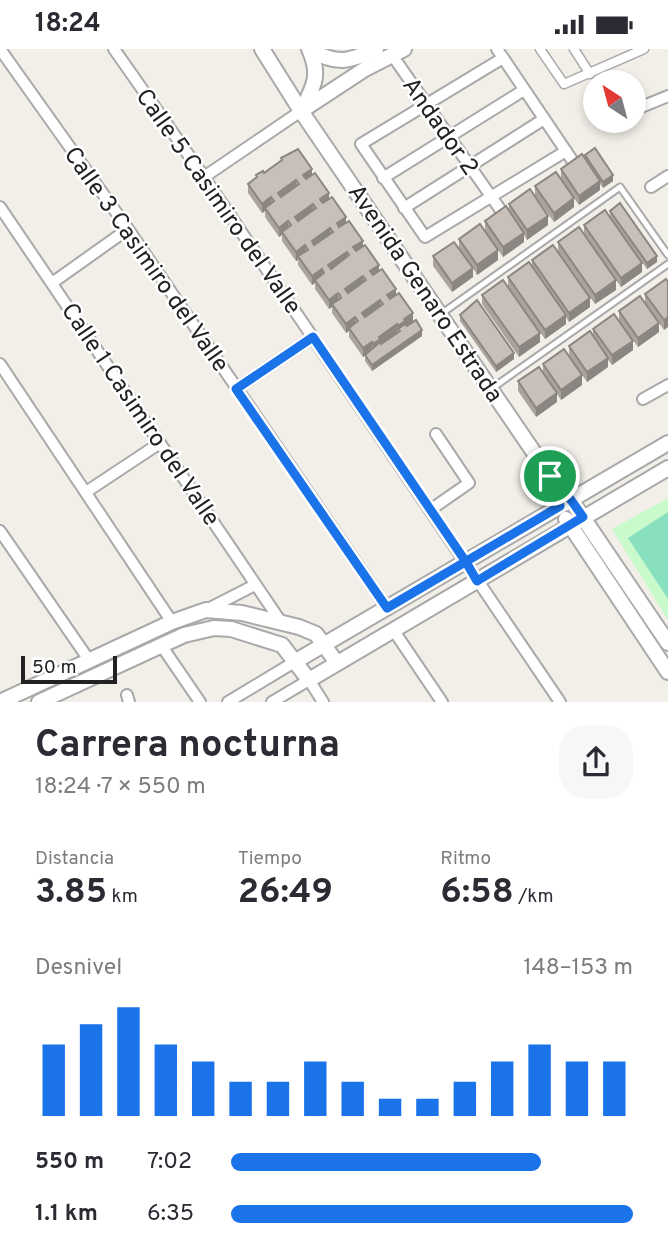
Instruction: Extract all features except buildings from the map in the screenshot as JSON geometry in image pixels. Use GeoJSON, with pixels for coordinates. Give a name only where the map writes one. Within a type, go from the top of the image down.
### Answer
{"type":"FeatureCollection","features":[{"type":"Feature","properties":{"kind":"street","name":"Calle 3 Casimiro del Valle"},"geometry":{"type":"LineString","coordinates":[[0,49],[128,229],[387,608]]}},
{"type":"Feature","properties":{"kind":"street","name":"Calle 5 Casimiro del Valle"},"geometry":{"type":"LineString","coordinates":[[114,49],[204,177],[560,702]]}},
{"type":"Feature","properties":{"kind":"street","name":"Avenida Genaro Estrada"},"geometry":{"type":"LineString","coordinates":[[262,49],[566,503],[583,517],[668,643]]}},
{"type":"Feature","properties":{"kind":"street"},"geometry":{"type":"LineString","coordinates":[[301,111],[317,74],[310,49]]}},
{"type":"Feature","properties":{"kind":"street"},"geometry":{"type":"LineString","coordinates":[[310,49],[325,58],[345,61],[376,49]]}},
{"type":"Feature","properties":{"kind":"street"},"geometry":{"type":"LineString","coordinates":[[540,49],[564,84],[583,77]]}},
{"type":"Feature","properties":{"kind":"street"},"geometry":{"type":"LineString","coordinates":[[574,49],[587,70]]}},
{"type":"Feature","properties":{"kind":"street"},"geometry":{"type":"LineString","coordinates":[[620,49],[625,57]]}},
{"type":"Feature","properties":{"kind":"street"},"geometry":{"type":"LineString","coordinates":[[598,70],[644,49]]}},
{"type":"Feature","properties":{"kind":"street"},"geometry":{"type":"LineString","coordinates":[[204,177],[365,69],[398,52]]}},
{"type":"Feature","properties":{"kind":"street","name":"Andador 2"},"geometry":{"type":"LineString","coordinates":[[398,52],[427,105],[502,212]]}},
{"type":"Feature","properties":{"kind":"street"},"geometry":{"type":"LineString","coordinates":[[566,151],[425,237],[361,144],[427,105],[500,53],[524,90],[566,151],[576,166]]}},
{"type":"Feature","properties":{"kind":"street"},"geometry":{"type":"LineString","coordinates":[[383,178],[524,90]]}},
{"type":"Feature","properties":{"kind":"street"},"geometry":{"type":"LineString","coordinates":[[646,105],[668,96]]}},
{"type":"Feature","properties":{"kind":"street"},"geometry":{"type":"LineString","coordinates":[[404,208],[544,119]]}},
{"type":"Feature","properties":{"kind":"street"},"geometry":{"type":"LineString","coordinates":[[652,187],[668,176]]}},
{"type":"Feature","properties":{"kind":"street","name":"Calle 1 Casimiro del Valle"},"geometry":{"type":"LineString","coordinates":[[0,207],[281,622]]}},
{"type":"Feature","properties":{"kind":"street"},"geometry":{"type":"LineString","coordinates":[[52,283],[128,229]]}},
{"type":"Feature","properties":{"kind":"street"},"geometry":{"type":"LineString","coordinates":[[236,389],[313,337]]}},
{"type":"Feature","properties":{"kind":"street"},"geometry":{"type":"LineString","coordinates":[[0,365],[172,622]]}},
{"type":"Feature","properties":{"kind":"street"},"geometry":{"type":"LineString","coordinates":[[643,400],[668,385]]}},
{"type":"Feature","properties":{"kind":"street"},"geometry":{"type":"LineString","coordinates":[[430,510],[469,483],[436,434]]}},
{"type":"Feature","properties":{"kind":"street"},"geometry":{"type":"LineString","coordinates":[[86,492],[160,443]]}},
{"type":"Feature","properties":{"kind":"street"},"geometry":{"type":"LineString","coordinates":[[228,702],[668,443]]}},
{"type":"Feature","properties":{"kind":"street"},"geometry":{"type":"LineString","coordinates":[[272,702],[668,468]]}},
{"type":"Feature","properties":{"kind":"street","name":"Avenida Genaro Estrada"},"geometry":{"type":"LineString","coordinates":[[566,503],[569,525],[668,672]]}},
{"type":"Feature","properties":{"kind":"street"},"geometry":{"type":"LineString","coordinates":[[0,531],[89,660]]}},
{"type":"Feature","properties":{"kind":"street"},"geometry":{"type":"LineString","coordinates":[[2,698],[172,622],[206,610],[256,585]]}},
{"type":"Feature","properties":{"kind":"street"},"geometry":{"type":"LineString","coordinates":[[206,610],[242,613],[316,634],[337,663]]}},
{"type":"Feature","properties":{"kind":"street"},"geometry":{"type":"LineString","coordinates":[[39,702],[161,645],[200,629],[215,628],[231,629],[282,645],[323,702]]}},
{"type":"Feature","properties":{"kind":"street"},"geometry":{"type":"LineString","coordinates":[[394,631],[442,702]]}},
{"type":"Feature","properties":{"kind":"street"},"geometry":{"type":"LineString","coordinates":[[161,645],[200,702]]}},
{"type":"Feature","properties":{"kind":"lane"},"geometry":{"type":"LineString","coordinates":[[441,314],[620,187],[668,255]]}},
{"type":"Feature","properties":{"kind":"lane"},"geometry":{"type":"LineString","coordinates":[[491,389],[668,264]]}},
{"type":"Feature","properties":{"kind":"green space"},"geometry":{"type":"Polygon","coordinates":[[[668,498],[668,620],[612,529],[668,498]]]}},
{"type":"Feature","properties":{"kind":"green space"},"geometry":{"type":"Polygon","coordinates":[[[668,512],[668,599],[628,538],[668,512]]]}},
{"type":"Feature","properties":{"kind":"route"},"geometry":{"type":"LineString","coordinates":[[550,476],[560,506],[466,562],[387,608],[236,389],[313,337],[466,562],[477,581],[583,517],[550,476]]}}]}
